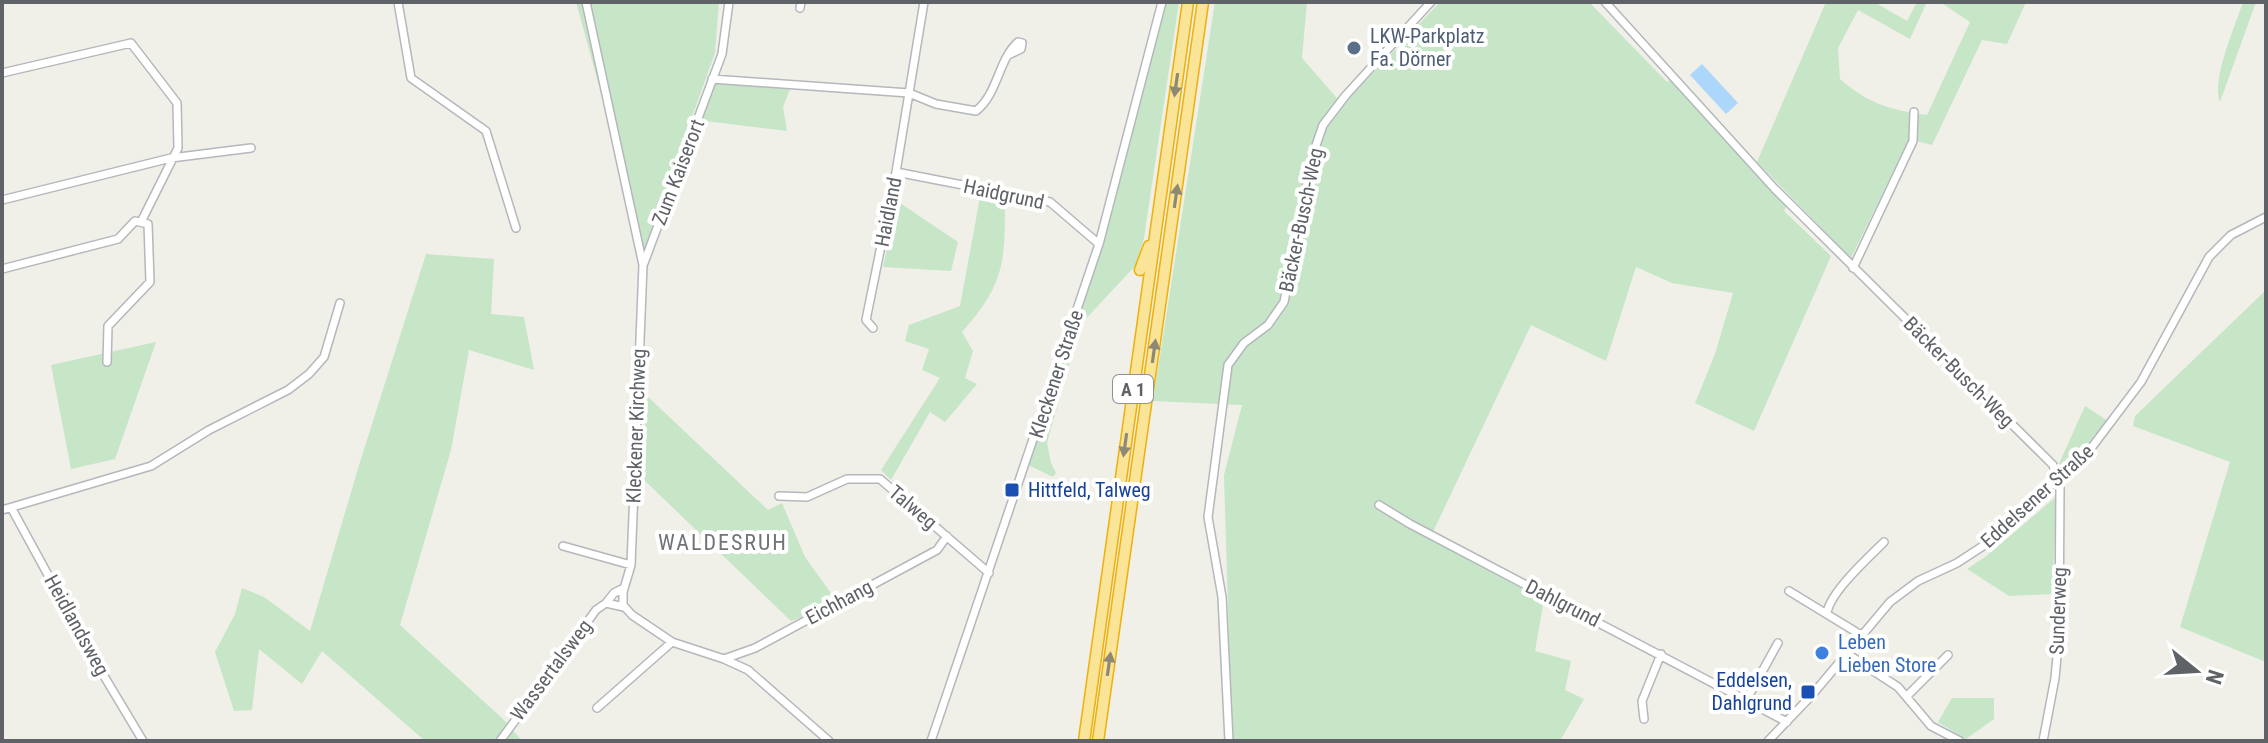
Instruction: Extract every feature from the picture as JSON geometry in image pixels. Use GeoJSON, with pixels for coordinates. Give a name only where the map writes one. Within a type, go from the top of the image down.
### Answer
{"type":"FeatureCollection","features":[{"type":"Feature","properties":{"kind":"highway","name":"A 1"},"geometry":{"type":"LineString","coordinates":[[1084,741],[1188,2]]}},
{"type":"Feature","properties":{"kind":"highway","name":"A 1"},"geometry":{"type":"LineString","coordinates":[[1098,741],[1203,2]]}},
{"type":"Feature","properties":{"kind":"highway"},"geometry":{"type":"LineString","coordinates":[[1198,38],[1211,2]]}},
{"type":"Feature","properties":{"kind":"highway"},"geometry":{"type":"LineString","coordinates":[[1140,270],[1156,229]]}},
{"type":"Feature","properties":{"kind":"highway"},"geometry":{"type":"LineString","coordinates":[[1106,514],[1110,549]]}},
{"type":"Feature","properties":{"kind":"street"},"geometry":{"type":"LineString","coordinates":[[398,2],[411,78],[486,131],[516,228]]}},
{"type":"Feature","properties":{"kind":"street","name":"Kleckener Kirchweg"},"geometry":{"type":"LineString","coordinates":[[586,2],[643,265],[631,565],[624,588],[624,607]]}},
{"type":"Feature","properties":{"kind":"street","name":"Zum Kaiserort"},"geometry":{"type":"LineString","coordinates":[[643,265],[722,54],[729,2]]}},
{"type":"Feature","properties":{"kind":"street","name":"Haidland"},"geometry":{"type":"LineString","coordinates":[[873,328],[866,320],[896,172],[924,2]]}},
{"type":"Feature","properties":{"kind":"street","name":"Kleckener Straße"},"geometry":{"type":"LineString","coordinates":[[931,741],[1099,244],[1162,2]]}},
{"type":"Feature","properties":{"kind":"street","name":"Bäcker-Busch-Weg"},"geometry":{"type":"LineString","coordinates":[[1229,741],[1222,597],[1208,517],[1228,365],[1244,343],[1268,325],[1284,302],[1312,157],[1329,115],[1431,2]]}},
{"type":"Feature","properties":{"kind":"street","name":"Bäcker-Busch-Weg"},"geometry":{"type":"LineString","coordinates":[[1605,2],[1774,188],[2053,465],[2059,479]]}},
{"type":"Feature","properties":{"kind":"street"},"geometry":{"type":"LineString","coordinates":[[2,73],[131,43],[177,103],[178,148],[141,222]]}},
{"type":"Feature","properties":{"kind":"street"},"geometry":{"type":"LineString","coordinates":[[712,79],[909,93],[936,104],[976,111],[984,104],[1008,55]]}},
{"type":"Feature","properties":{"kind":"street"},"geometry":{"type":"LineString","coordinates":[[1853,268],[1910,149],[1915,126],[1914,112]]}},
{"type":"Feature","properties":{"kind":"street"},"geometry":{"type":"LineString","coordinates":[[2,200],[171,158],[251,148]]}},
{"type":"Feature","properties":{"kind":"street","name":"Haidgrund"},"geometry":{"type":"LineString","coordinates":[[896,172],[1050,202],[1099,244]]}},
{"type":"Feature","properties":{"kind":"street","name":"Eddelsener Straße"},"geometry":{"type":"LineString","coordinates":[[1768,741],[1904,589],[1976,551],[2092,447],[2130,399],[2209,257],[2239,230],[2266,217]]}},
{"type":"Feature","properties":{"kind":"street"},"geometry":{"type":"LineString","coordinates":[[2,269],[118,239],[135,221],[148,224],[150,282],[108,326],[107,362]]}},
{"type":"Feature","properties":{"kind":"street"},"geometry":{"type":"LineString","coordinates":[[2,510],[151,466],[209,430],[288,390],[324,357],[340,303]]}},
{"type":"Feature","properties":{"kind":"street","name":"Talweg"},"geometry":{"type":"LineString","coordinates":[[779,496],[807,497],[847,479],[880,479],[989,573]]}},
{"type":"Feature","properties":{"kind":"street","name":"Sunderweg"},"geometry":{"type":"LineString","coordinates":[[2043,741],[2055,678],[2059,635],[2059,479]]}},
{"type":"Feature","properties":{"kind":"street","name":"Dahlgrund"},"geometry":{"type":"LineString","coordinates":[[1379,505],[1787,722]]}},
{"type":"Feature","properties":{"kind":"street","name":"Heidlandsweg"},"geometry":{"type":"LineString","coordinates":[[12,509],[95,661],[143,741]]}},
{"type":"Feature","properties":{"kind":"street","name":"Eichhang"},"geometry":{"type":"LineString","coordinates":[[724,659],[755,648],[937,550],[947,536]]}},
{"type":"Feature","properties":{"kind":"street"},"geometry":{"type":"LineString","coordinates":[[1827,614],[1828,607],[1841,589],[1884,542]]}},
{"type":"Feature","properties":{"kind":"street"},"geometry":{"type":"LineString","coordinates":[[563,546],[631,565]]}},
{"type":"Feature","properties":{"kind":"street","name":"Wassertalsweg"},"geometry":{"type":"LineString","coordinates":[[500,741],[596,610],[624,588]]}},
{"type":"Feature","properties":{"kind":"street"},"geometry":{"type":"LineString","coordinates":[[1789,591],[1861,635]]}},
{"type":"Feature","properties":{"kind":"street","name":"Wassertalsweg"},"geometry":{"type":"LineString","coordinates":[[606,603],[624,607]]}},
{"type":"Feature","properties":{"kind":"street"},"geometry":{"type":"LineString","coordinates":[[624,607],[672,642],[748,670],[829,741]]}},
{"type":"Feature","properties":{"kind":"street"},"geometry":{"type":"LineString","coordinates":[[597,708],[672,642]]}},
{"type":"Feature","properties":{"kind":"street"},"geometry":{"type":"LineString","coordinates":[[1747,699],[1778,643]]}},
{"type":"Feature","properties":{"kind":"street"},"geometry":{"type":"LineString","coordinates":[[1846,653],[1907,696],[1925,720],[1960,741]]}},
{"type":"Feature","properties":{"kind":"street"},"geometry":{"type":"LineString","coordinates":[[1644,719],[1642,701],[1661,654]]}},
{"type":"Feature","properties":{"kind":"street"},"geometry":{"type":"LineString","coordinates":[[1907,696],[1948,655]]}},
{"type":"Feature","properties":{"kind":"green space"},"geometry":{"type":"Polygon","coordinates":[[[576,2],[719,2],[715,53],[644,250],[576,2]]]}},
{"type":"Feature","properties":{"kind":"green space"},"geometry":{"type":"Polygon","coordinates":[[[1163,2],[1179,2],[1144,238],[1136,265],[1080,325],[1047,443],[1056,473],[1053,477],[1026,464],[1099,244],[1163,2]]]}},
{"type":"Feature","properties":{"kind":"green space"},"geometry":{"type":"Polygon","coordinates":[[[1215,2],[1307,2],[1302,58],[1343,105],[1440,2],[1589,2],[1667,82],[1672,78],[1788,203],[1784,211],[1831,256],[1754,431],[1695,403],[1715,354],[1733,293],[1672,283],[1636,267],[1606,361],[1531,325],[1432,534],[1545,594],[1535,651],[1571,661],[1565,690],[1584,699],[1560,741],[1232,741],[1224,475],[1242,405],[1153,401],[1215,2]]]}},
{"type":"Feature","properties":{"kind":"green space"},"geometry":{"type":"Polygon","coordinates":[[[1826,2],[1874,2],[1907,21],[1917,2],[1927,2],[1910,39],[1858,10],[1838,48],[1840,79],[1851,88],[1880,104],[1927,115],[1970,22],[1940,2],[2026,2],[2007,44],[1982,40],[1932,145],[1909,139],[1851,258],[1757,162],[1826,2]]]}},
{"type":"Feature","properties":{"kind":"green space"},"geometry":{"type":"Polygon","coordinates":[[[2243,2],[2256,2],[2220,102],[2221,67],[2243,2]]]}},
{"type":"Feature","properties":{"kind":"green space"},"geometry":{"type":"Polygon","coordinates":[[[712,79],[792,84],[783,107],[787,131],[698,120],[712,79]]]}},
{"type":"Feature","properties":{"kind":"green space"},"geometry":{"type":"Polygon","coordinates":[[[981,192],[1005,197],[1005,219],[1003,254],[995,284],[962,332],[973,351],[965,378],[977,384],[945,422],[930,412],[891,480],[881,470],[940,378],[922,370],[929,349],[905,341],[909,325],[960,306],[981,192]]]}},
{"type":"Feature","properties":{"kind":"green space"},"geometry":{"type":"Polygon","coordinates":[[[897,201],[958,242],[951,271],[883,267],[897,201]]]}},
{"type":"Feature","properties":{"kind":"green space"},"geometry":{"type":"Polygon","coordinates":[[[426,254],[494,259],[491,314],[524,317],[534,370],[469,350],[451,450],[400,625],[503,719],[522,741],[425,741],[322,651],[302,684],[259,649],[252,710],[234,711],[215,652],[235,614],[242,588],[264,597],[310,631],[426,254]]]}},
{"type":"Feature","properties":{"kind":"green space"},"geometry":{"type":"Polygon","coordinates":[[[2266,290],[2266,662],[2180,627],[2230,462],[2133,426],[2135,416],[2266,290]]]}},
{"type":"Feature","properties":{"kind":"green space"},"geometry":{"type":"Polygon","coordinates":[[[156,342],[115,459],[71,469],[51,365],[156,342]]]}},
{"type":"Feature","properties":{"kind":"green space"},"geometry":{"type":"Polygon","coordinates":[[[646,395],[768,510],[782,503],[805,557],[838,603],[791,621],[643,479],[646,395]]]}},
{"type":"Feature","properties":{"kind":"green space"},"geometry":{"type":"Polygon","coordinates":[[[2085,406],[2108,421],[2064,470],[2058,466],[2085,406]]]}},
{"type":"Feature","properties":{"kind":"green space"},"geometry":{"type":"Polygon","coordinates":[[[2057,496],[2052,594],[2009,596],[1967,569],[1985,557],[2057,496]]]}},
{"type":"Feature","properties":{"kind":"green space"},"geometry":{"type":"Polygon","coordinates":[[[1952,698],[1994,698],[1994,719],[1966,739],[1938,722],[1952,698]]]}},
{"type":"Feature","properties":{"kind":"water"},"geometry":{"type":"Polygon","coordinates":[[[1702,64],[1738,103],[1726,114],[1690,75],[1702,64]]]}},
{"type":"Feature","properties":{"kind":"place","name":"LKW-Parkplatz Fa. Dörner"},"geometry":{"type":"Point","coordinates":[1354,48]}},
{"type":"Feature","properties":{"kind":"place","name":"Hittfeld, Talweg"},"geometry":{"type":"Point","coordinates":[1012,490]}},
{"type":"Feature","properties":{"kind":"place","name":"Leben Lieben Store"},"geometry":{"type":"Point","coordinates":[1822,653]}},
{"type":"Feature","properties":{"kind":"place","name":"Eddelsen, Dahlgrund"},"geometry":{"type":"Point","coordinates":[1808,692]}},
{"type":"Feature","properties":{"kind":"district","name":"WALDESRUH"},"geometry":{"type":"Point","coordinates":[723,542]}}]}
